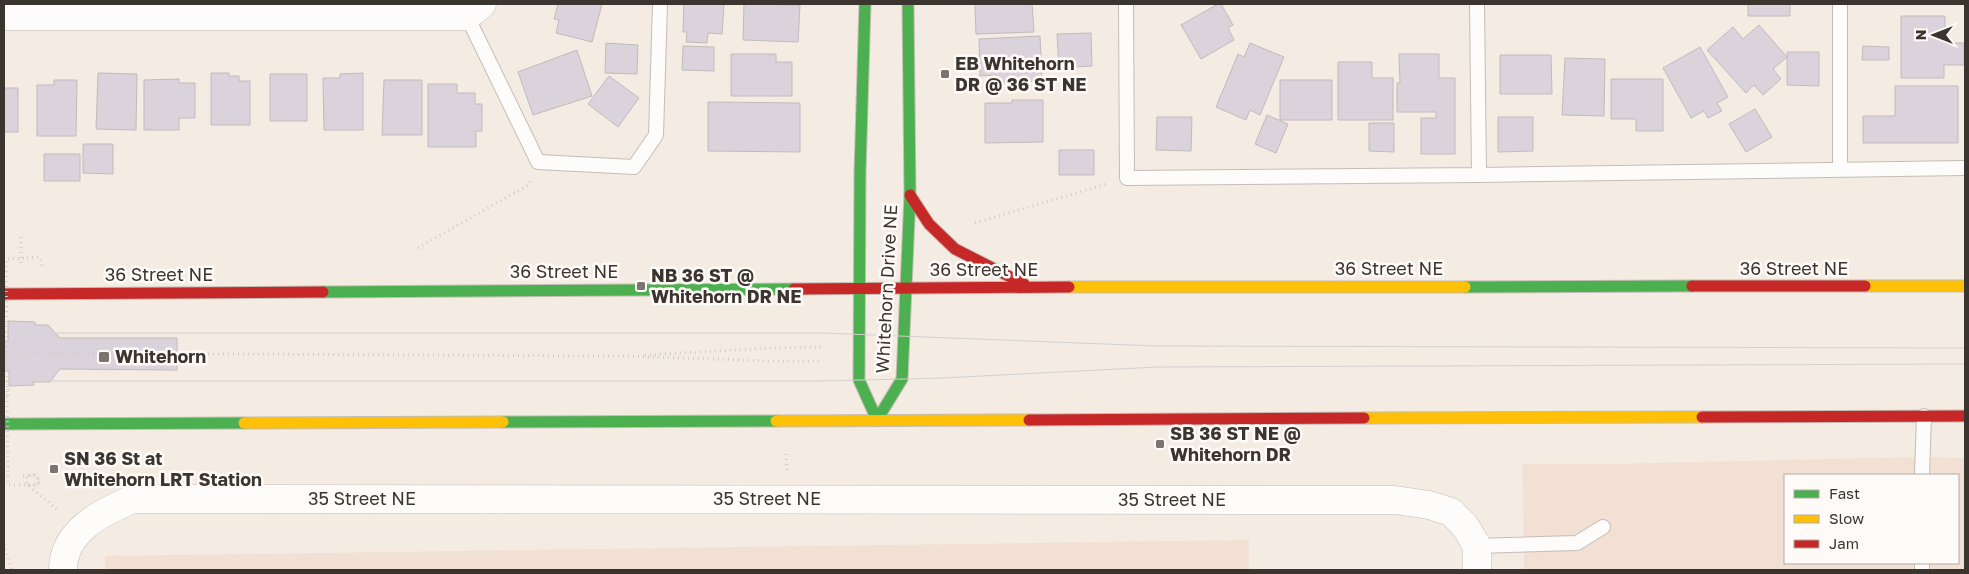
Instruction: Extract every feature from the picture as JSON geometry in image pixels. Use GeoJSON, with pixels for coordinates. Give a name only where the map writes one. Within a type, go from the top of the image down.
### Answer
{"type":"FeatureCollection","features":[{"type":"Feature","properties":{"kind":"main road","name":"Whitehorn Drive NE"},"geometry":{"type":"LineString","coordinates":[[865,4],[860,173],[859,380],[877,420]]}},
{"type":"Feature","properties":{"kind":"main road","name":"Whitehorn Drive NE"},"geometry":{"type":"LineString","coordinates":[[877,420],[902,378],[910,195],[908,4]]}},
{"type":"Feature","properties":{"kind":"main road"},"geometry":{"type":"LineString","coordinates":[[910,195],[929,224],[954,249],[1030,287]]}},
{"type":"Feature","properties":{"kind":"main road","name":"36 Street NE"},"geometry":{"type":"LineString","coordinates":[[4,294],[1030,287],[1965,286]]}},
{"type":"Feature","properties":{"kind":"main road"},"geometry":{"type":"LineString","coordinates":[[4,424],[1965,416]]}},
{"type":"Feature","properties":{"kind":"street"},"geometry":{"type":"LineString","coordinates":[[4,16],[474,10]]}},
{"type":"Feature","properties":{"kind":"street","name":"35 Street NE"},"geometry":{"type":"LineString","coordinates":[[64,570],[64,562],[74,538],[88,523],[105,511],[133,499],[1395,500],[1429,505],[1451,512],[1465,526],[1477,558]]}},
{"type":"Feature","properties":{"kind":"lane"},"geometry":{"type":"LineString","coordinates":[[474,10],[538,162],[634,167],[656,135],[660,4]]}},
{"type":"Feature","properties":{"kind":"lane"},"geometry":{"type":"LineString","coordinates":[[1126,4],[1127,178],[1965,168]]}},
{"type":"Feature","properties":{"kind":"lane"},"geometry":{"type":"LineString","coordinates":[[1477,4],[1479,175]]}},
{"type":"Feature","properties":{"kind":"lane"},"geometry":{"type":"LineString","coordinates":[[1840,4],[1840,169]]}},
{"type":"Feature","properties":{"kind":"lane"},"geometry":{"type":"LineString","coordinates":[[1922,474],[1924,416]]}},
{"type":"Feature","properties":{"kind":"lane"},"geometry":{"type":"LineString","coordinates":[[1477,558],[1577,543],[1603,527]]}},
{"type":"Feature","properties":{"kind":"path"},"geometry":{"type":"LineString","coordinates":[[418,248],[528,185],[538,162]]}},
{"type":"Feature","properties":{"kind":"path"},"geometry":{"type":"LineString","coordinates":[[975,224],[1127,178]]}},
{"type":"Feature","properties":{"kind":"path"},"geometry":{"type":"LineString","coordinates":[[21,238],[21,267],[27,268]]}},
{"type":"Feature","properties":{"kind":"path"},"geometry":{"type":"LineString","coordinates":[[8,341],[5,259],[38,258]]}},
{"type":"Feature","properties":{"kind":"path"},"geometry":{"type":"LineString","coordinates":[[8,328],[6,485],[36,485],[39,482],[35,475],[23,476]]}},
{"type":"Feature","properties":{"kind":"path"},"geometry":{"type":"LineString","coordinates":[[624,356],[822,347]]}},
{"type":"Feature","properties":{"kind":"path"},"geometry":{"type":"LineString","coordinates":[[8,354],[624,356],[822,361]]}},
{"type":"Feature","properties":{"kind":"path"},"geometry":{"type":"LineString","coordinates":[[8,382],[8,395]]}},
{"type":"Feature","properties":{"kind":"path"},"geometry":{"type":"LineString","coordinates":[[786,454],[787,473]]}},
{"type":"Feature","properties":{"kind":"path"},"geometry":{"type":"LineString","coordinates":[[28,476],[26,480],[28,485],[59,511]]}},
{"type":"Feature","properties":{"kind":"path"},"geometry":{"type":"LineString","coordinates":[[4,544],[12,570]]}},
{"type":"Feature","properties":{"kind":"shaded area"},"geometry":{"type":"Polygon","coordinates":[[[1921,457],[1965,458],[1965,570],[1524,570],[1523,464],[1610,464],[1921,457]]]}},
{"type":"Feature","properties":{"kind":"shaded area"},"geometry":{"type":"Polygon","coordinates":[[[1249,540],[1249,570],[105,570],[105,556],[1249,540]]]}},
{"type":"Feature","properties":{"kind":"building"},"geometry":{"type":"Polygon","coordinates":[[[558,4],[602,4],[592,42],[556,33],[559,20],[554,19],[558,4]]]}},
{"type":"Feature","properties":{"kind":"building"},"geometry":{"type":"Polygon","coordinates":[[[684,4],[724,4],[722,34],[708,33],[707,43],[686,42],[687,32],[683,32],[684,4]]]}},
{"type":"Feature","properties":{"kind":"building"},"geometry":{"type":"Polygon","coordinates":[[[744,4],[800,5],[798,42],[743,40],[744,4]]]}},
{"type":"Feature","properties":{"kind":"building"},"geometry":{"type":"Polygon","coordinates":[[[975,4],[1032,4],[1034,32],[976,34],[975,4]]]}},
{"type":"Feature","properties":{"kind":"building"},"geometry":{"type":"Polygon","coordinates":[[[1221,4],[1233,25],[1228,28],[1234,40],[1201,59],[1181,25],[1221,4]]]}},
{"type":"Feature","properties":{"kind":"building"},"geometry":{"type":"Polygon","coordinates":[[[1748,4],[1790,4],[1790,16],[1748,16],[1748,4]]]}},
{"type":"Feature","properties":{"kind":"building"},"geometry":{"type":"Polygon","coordinates":[[[1901,16],[1945,16],[1945,43],[1964,43],[1964,65],[1944,65],[1944,78],[1901,78],[1901,16]]]}},
{"type":"Feature","properties":{"kind":"building"},"geometry":{"type":"Polygon","coordinates":[[[1759,25],[1787,57],[1773,69],[1781,79],[1763,95],[1754,85],[1746,93],[1707,50],[1733,27],[1743,39],[1759,25]]]}},
{"type":"Feature","properties":{"kind":"building"},"geometry":{"type":"Polygon","coordinates":[[[1091,33],[1092,66],[1059,68],[1057,34],[1091,33]]]}},
{"type":"Feature","properties":{"kind":"building"},"geometry":{"type":"Polygon","coordinates":[[[1040,36],[1042,81],[997,83],[996,75],[980,76],[979,39],[1040,36]]]}},
{"type":"Feature","properties":{"kind":"building"},"geometry":{"type":"Polygon","coordinates":[[[606,43],[638,45],[637,74],[605,73],[606,43]]]}},
{"type":"Feature","properties":{"kind":"building"},"geometry":{"type":"Polygon","coordinates":[[[1250,43],[1284,57],[1260,115],[1250,110],[1246,120],[1216,107],[1238,54],[1244,57],[1250,43]]]}},
{"type":"Feature","properties":{"kind":"building"},"geometry":{"type":"Polygon","coordinates":[[[683,46],[714,47],[714,71],[682,70],[683,46]]]}},
{"type":"Feature","properties":{"kind":"building"},"geometry":{"type":"Polygon","coordinates":[[[1863,46],[1889,47],[1889,60],[1862,60],[1863,46]]]}},
{"type":"Feature","properties":{"kind":"building"},"geometry":{"type":"Polygon","coordinates":[[[1700,47],[1728,97],[1717,103],[1722,111],[1708,118],[1704,111],[1691,118],[1663,68],[1700,47]]]}},
{"type":"Feature","properties":{"kind":"building"},"geometry":{"type":"Polygon","coordinates":[[[577,50],[592,96],[533,115],[518,72],[577,50]]]}},
{"type":"Feature","properties":{"kind":"building"},"geometry":{"type":"Polygon","coordinates":[[[1787,52],[1819,52],[1819,86],[1787,85],[1787,52]]]}},
{"type":"Feature","properties":{"kind":"building"},"geometry":{"type":"Polygon","coordinates":[[[731,54],[776,54],[776,62],[792,62],[792,96],[731,96],[731,54]]]}},
{"type":"Feature","properties":{"kind":"building"},"geometry":{"type":"Polygon","coordinates":[[[1399,54],[1439,54],[1439,78],[1455,78],[1455,154],[1421,154],[1421,118],[1436,118],[1436,112],[1397,112],[1397,83],[1400,83],[1399,54]]]}},
{"type":"Feature","properties":{"kind":"building"},"geometry":{"type":"Polygon","coordinates":[[[1500,55],[1551,55],[1552,94],[1500,94],[1500,55]]]}},
{"type":"Feature","properties":{"kind":"building"},"geometry":{"type":"Polygon","coordinates":[[[1565,58],[1605,59],[1604,116],[1562,115],[1565,58]]]}},
{"type":"Feature","properties":{"kind":"building"},"geometry":{"type":"Polygon","coordinates":[[[1338,62],[1372,62],[1372,78],[1393,78],[1393,120],[1338,120],[1338,62]]]}},
{"type":"Feature","properties":{"kind":"building"},"geometry":{"type":"Polygon","coordinates":[[[98,73],[137,74],[136,130],[96,129],[98,73]]]}},
{"type":"Feature","properties":{"kind":"building"},"geometry":{"type":"Polygon","coordinates":[[[211,73],[229,73],[229,76],[239,76],[239,81],[250,81],[250,125],[211,125],[211,73]]]}},
{"type":"Feature","properties":{"kind":"building"},"geometry":{"type":"Polygon","coordinates":[[[363,73],[363,130],[324,130],[323,78],[340,78],[340,74],[363,73]]]}},
{"type":"Feature","properties":{"kind":"building"},"geometry":{"type":"Polygon","coordinates":[[[270,74],[307,74],[307,121],[270,121],[270,74]]]}},
{"type":"Feature","properties":{"kind":"building"},"geometry":{"type":"Polygon","coordinates":[[[609,76],[639,98],[618,127],[588,104],[609,76]]]}},
{"type":"Feature","properties":{"kind":"building"},"geometry":{"type":"Polygon","coordinates":[[[179,79],[179,83],[195,83],[195,118],[179,118],[179,130],[144,130],[144,80],[179,79]]]}},
{"type":"Feature","properties":{"kind":"building"},"geometry":{"type":"Polygon","coordinates":[[[1611,79],[1663,79],[1663,131],[1636,131],[1636,119],[1611,119],[1611,79]]]}},
{"type":"Feature","properties":{"kind":"building"},"geometry":{"type":"Polygon","coordinates":[[[54,80],[77,80],[76,136],[37,136],[37,85],[54,85],[54,80]]]}},
{"type":"Feature","properties":{"kind":"building"},"geometry":{"type":"Polygon","coordinates":[[[384,80],[422,80],[422,135],[382,135],[384,80]]]}},
{"type":"Feature","properties":{"kind":"building"},"geometry":{"type":"Polygon","coordinates":[[[1280,80],[1332,80],[1332,120],[1280,120],[1280,80]]]}},
{"type":"Feature","properties":{"kind":"building"},"geometry":{"type":"Polygon","coordinates":[[[428,84],[457,84],[457,93],[475,93],[475,104],[482,104],[482,131],[476,131],[476,147],[428,147],[428,84]]]}},
{"type":"Feature","properties":{"kind":"building"},"geometry":{"type":"Polygon","coordinates":[[[1895,86],[1958,86],[1958,143],[1863,143],[1863,116],[1895,116],[1895,86]]]}},
{"type":"Feature","properties":{"kind":"building"},"geometry":{"type":"Polygon","coordinates":[[[4,88],[18,88],[18,132],[4,132],[4,88]]]}},
{"type":"Feature","properties":{"kind":"building"},"geometry":{"type":"Polygon","coordinates":[[[1012,100],[1043,100],[1043,142],[985,143],[985,103],[1012,103],[1012,100]]]}},
{"type":"Feature","properties":{"kind":"building"},"geometry":{"type":"Polygon","coordinates":[[[708,102],[800,103],[800,152],[708,151],[708,102]]]}},
{"type":"Feature","properties":{"kind":"building"},"geometry":{"type":"Polygon","coordinates":[[[1755,109],[1772,137],[1746,152],[1729,124],[1755,109]]]}},
{"type":"Feature","properties":{"kind":"building"},"geometry":{"type":"Polygon","coordinates":[[[1267,115],[1288,124],[1276,153],[1255,144],[1267,115]]]}},
{"type":"Feature","properties":{"kind":"building"},"geometry":{"type":"Polygon","coordinates":[[[1157,117],[1192,117],[1191,151],[1156,150],[1157,117]]]}},
{"type":"Feature","properties":{"kind":"building"},"geometry":{"type":"Polygon","coordinates":[[[1498,117],[1533,117],[1533,151],[1498,152],[1498,117]]]}},
{"type":"Feature","properties":{"kind":"building"},"geometry":{"type":"Polygon","coordinates":[[[1369,123],[1394,123],[1394,152],[1369,151],[1369,123]]]}},
{"type":"Feature","properties":{"kind":"building"},"geometry":{"type":"Polygon","coordinates":[[[83,144],[113,144],[113,174],[83,173],[83,144]]]}},
{"type":"Feature","properties":{"kind":"building"},"geometry":{"type":"Polygon","coordinates":[[[1059,150],[1094,150],[1094,175],[1059,175],[1059,150]]]}},
{"type":"Feature","properties":{"kind":"building"},"geometry":{"type":"Polygon","coordinates":[[[44,154],[80,154],[80,181],[44,181],[44,154]]]}},
{"type":"Feature","properties":{"kind":"building","name":"Whitehorn"},"geometry":{"type":"Polygon","coordinates":[[[8,321],[35,322],[35,325],[48,325],[60,338],[177,338],[177,370],[60,369],[50,382],[33,382],[34,385],[9,386],[9,371],[4,371],[4,341],[8,341],[8,321]]]}},
{"type":"Feature","properties":{"kind":"tram line"},"geometry":{"type":"LineString","coordinates":[[4,333],[822,333],[1156,346],[1965,348]]}},
{"type":"Feature","properties":{"kind":"tram line"},"geometry":{"type":"LineString","coordinates":[[4,381],[820,381],[943,378],[1157,367],[1965,364]]}},
{"type":"Feature","properties":{"kind":"traffic: fast"},"geometry":{"type":"LineString","coordinates":[[865,4],[860,173],[859,380],[877,420]]}},
{"type":"Feature","properties":{"kind":"traffic: fast"},"geometry":{"type":"LineString","coordinates":[[877,420],[902,379],[910,195],[908,4]]}},
{"type":"Feature","properties":{"kind":"traffic: fast"},"geometry":{"type":"LineString","coordinates":[[1465,287],[1692,286]]}},
{"type":"Feature","properties":{"kind":"traffic: fast"},"geometry":{"type":"LineString","coordinates":[[323,292],[794,289]]}},
{"type":"Feature","properties":{"kind":"traffic: fast"},"geometry":{"type":"LineString","coordinates":[[503,422],[776,421]]}},
{"type":"Feature","properties":{"kind":"traffic: fast"},"geometry":{"type":"LineString","coordinates":[[4,424],[244,423]]}},
{"type":"Feature","properties":{"kind":"traffic: slow"},"geometry":{"type":"LineString","coordinates":[[1865,286],[1965,286]]}},
{"type":"Feature","properties":{"kind":"traffic: slow"},"geometry":{"type":"LineString","coordinates":[[1069,287],[1465,287]]}},
{"type":"Feature","properties":{"kind":"traffic: slow"},"geometry":{"type":"LineString","coordinates":[[1364,418],[1702,417]]}},
{"type":"Feature","properties":{"kind":"traffic: slow"},"geometry":{"type":"LineString","coordinates":[[776,421],[1029,420]]}},
{"type":"Feature","properties":{"kind":"traffic: slow"},"geometry":{"type":"LineString","coordinates":[[244,423],[503,422]]}},
{"type":"Feature","properties":{"kind":"traffic: jam"},"geometry":{"type":"LineString","coordinates":[[910,195],[929,224],[955,249],[1024,284]]}},
{"type":"Feature","properties":{"kind":"traffic: jam"},"geometry":{"type":"LineString","coordinates":[[1692,286],[1865,286]]}},
{"type":"Feature","properties":{"kind":"traffic: jam"},"geometry":{"type":"LineString","coordinates":[[794,289],[1069,287]]}},
{"type":"Feature","properties":{"kind":"traffic: jam"},"geometry":{"type":"LineString","coordinates":[[4,294],[323,292]]}},
{"type":"Feature","properties":{"kind":"traffic: jam"},"geometry":{"type":"LineString","coordinates":[[1702,417],[1965,416]]}},
{"type":"Feature","properties":{"kind":"traffic: jam"},"geometry":{"type":"LineString","coordinates":[[1029,420],[1364,418]]}},
{"type":"Feature","properties":{"kind":"place","name":"EB Whitehorn DR @ 36 ST NE"},"geometry":{"type":"Point","coordinates":[945,74]}},
{"type":"Feature","properties":{"kind":"place","name":"NB 36 ST @ Whitehorn DR NE"},"geometry":{"type":"Point","coordinates":[641,286]}},
{"type":"Feature","properties":{"kind":"place","name":"Whitehorn"},"geometry":{"type":"Point","coordinates":[104,357]}},
{"type":"Feature","properties":{"kind":"place","name":"SB 36 ST NE @ Whitehorn DR"},"geometry":{"type":"Point","coordinates":[1160,444]}},
{"type":"Feature","properties":{"kind":"place","name":"SN 36 St at Whitehorn LRT Station"},"geometry":{"type":"Point","coordinates":[54,469]}}]}
